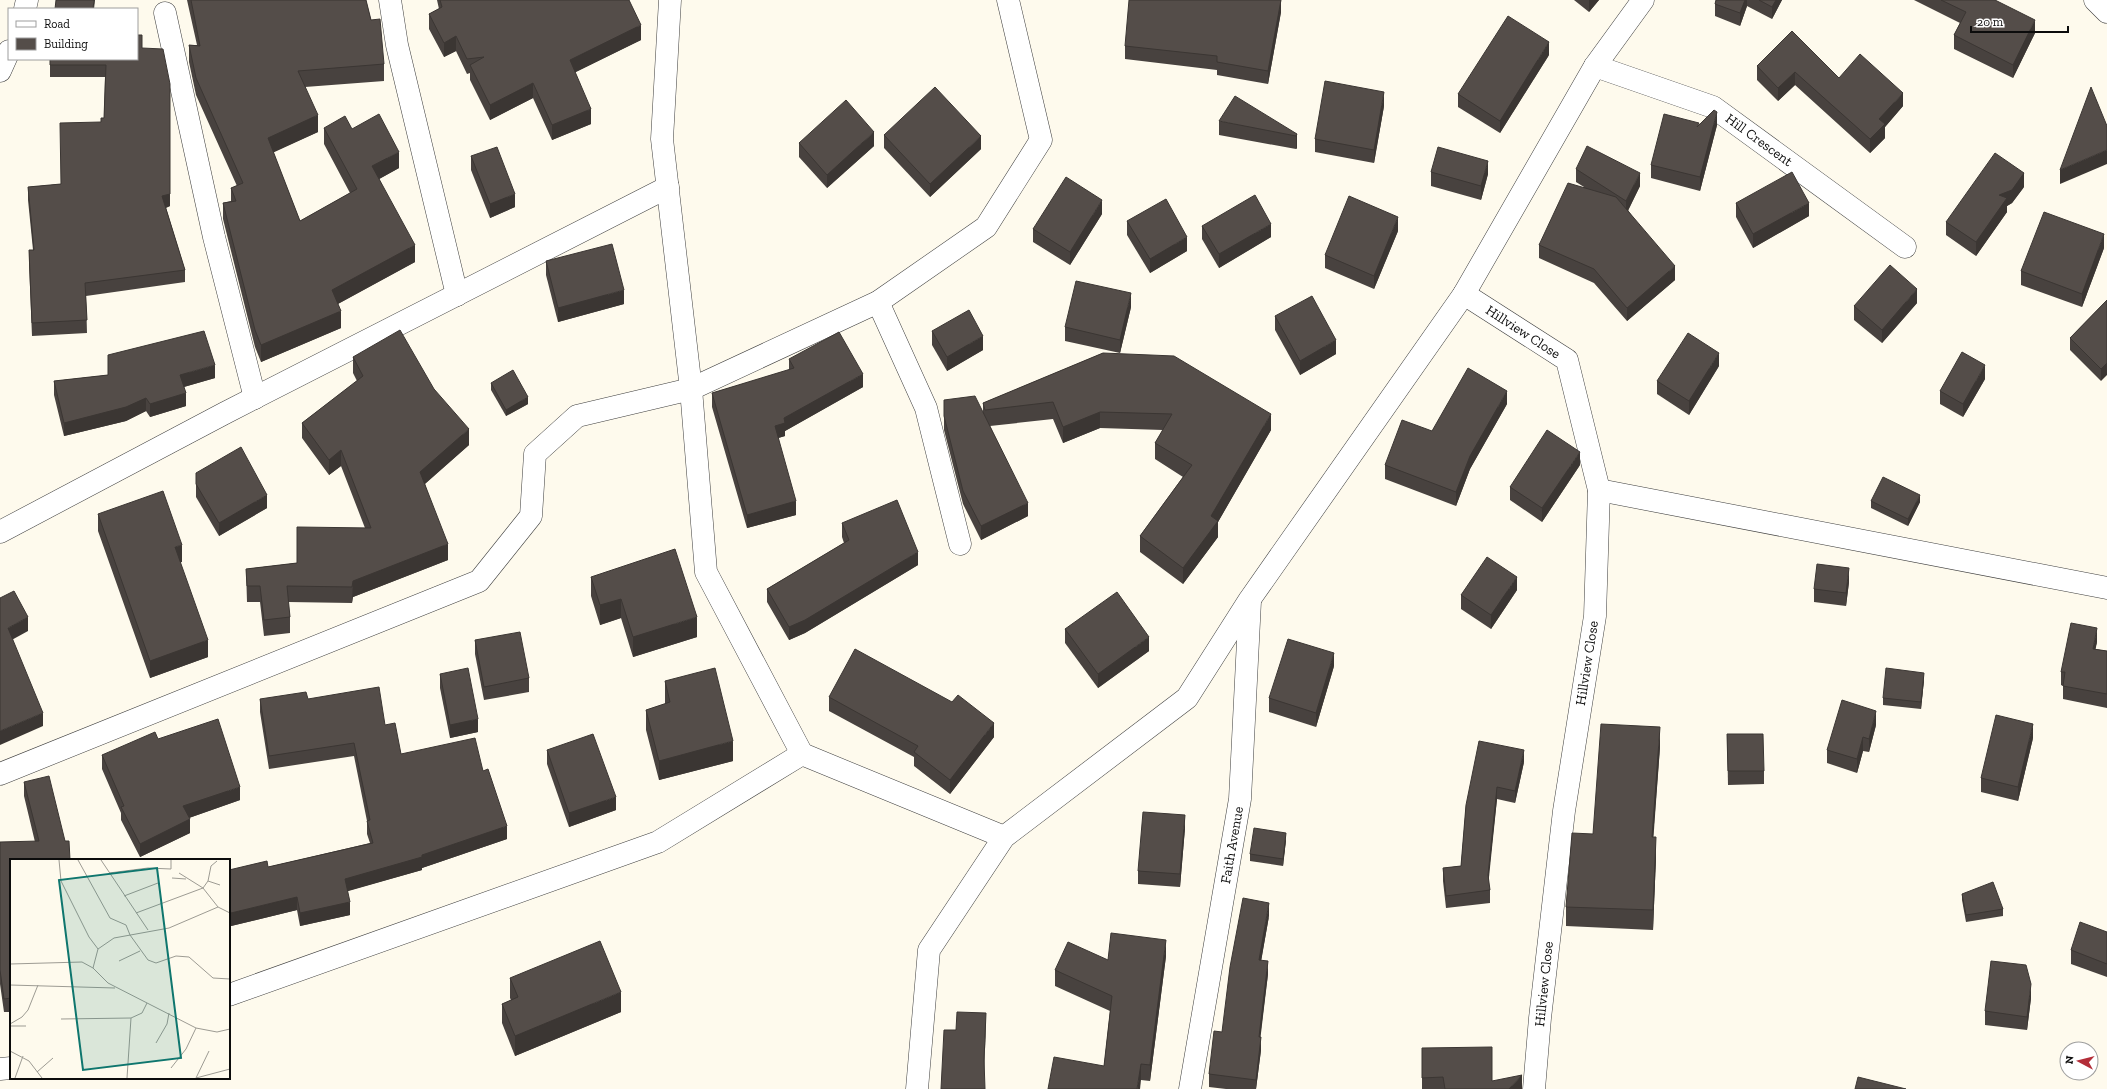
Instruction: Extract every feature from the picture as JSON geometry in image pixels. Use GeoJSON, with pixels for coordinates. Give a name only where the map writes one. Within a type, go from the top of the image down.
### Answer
{"type":"FeatureCollection","features":[{"type":"Feature","properties":{"kind":"street"},"geometry":{"type":"LineString","coordinates":[[390,0],[397,45],[457,295]]}},
{"type":"Feature","properties":{"kind":"street"},"geometry":{"type":"LineString","coordinates":[[670,0],[662,139],[691,389],[706,572],[802,754],[1004,837]]}},
{"type":"Feature","properties":{"kind":"street"},"geometry":{"type":"LineString","coordinates":[[0,774],[480,581],[531,516],[535,454],[577,416],[691,389],[878,302],[986,227],[1041,140],[1008,0]]}},
{"type":"Feature","properties":{"kind":"street"},"geometry":{"type":"LineString","coordinates":[[917,1089],[929,950],[1004,837],[1186,698],[1250,599],[1464,294],[1595,66],[1643,0]]}},
{"type":"Feature","properties":{"kind":"street"},"geometry":{"type":"LineString","coordinates":[[2095,0],[2107,12]]}},
{"type":"Feature","properties":{"kind":"street"},"geometry":{"type":"LineString","coordinates":[[165,13],[214,237],[255,398]]}},
{"type":"Feature","properties":{"kind":"street"},"geometry":{"type":"LineString","coordinates":[[0,71],[8,53]]}},
{"type":"Feature","properties":{"kind":"street","name":"Hill Crescent"},"geometry":{"type":"LineString","coordinates":[[1595,66],[1713,107],[1906,247]]}},
{"type":"Feature","properties":{"kind":"street"},"geometry":{"type":"LineString","coordinates":[[0,532],[255,398],[668,187]]}},
{"type":"Feature","properties":{"kind":"street","name":"Hillview Close"},"geometry":{"type":"LineString","coordinates":[[1464,294],[1567,360],[1599,490],[1595,616],[1564,811],[1540,1018],[1534,1089]]}},
{"type":"Feature","properties":{"kind":"street"},"geometry":{"type":"LineString","coordinates":[[878,302],[926,408],[960,544]]}},
{"type":"Feature","properties":{"kind":"street"},"geometry":{"type":"LineString","coordinates":[[1599,490],[2107,588]]}},
{"type":"Feature","properties":{"kind":"street","name":"Faith Avenue"},"geometry":{"type":"LineString","coordinates":[[1190,1089],[1240,799],[1250,599]]}},
{"type":"Feature","properties":{"kind":"street"},"geometry":{"type":"LineString","coordinates":[[230,995],[658,842],[802,754]]}},
{"type":"Feature","properties":{"kind":"street"},"geometry":{"type":"LineString","coordinates":[[0,1069],[10,1068]]}},
{"type":"Feature","properties":{"kind":"building"},"geometry":{"type":"Polygon","coordinates":[[[56,0],[94,0],[93,8],[55,8],[56,0]]]}},
{"type":"Feature","properties":{"kind":"building"},"geometry":{"type":"Polygon","coordinates":[[[191,0],[366,0],[371,20],[380,19],[384,64],[298,71],[318,115],[268,138],[300,221],[357,189],[324,128],[345,116],[352,129],[379,114],[399,152],[372,166],[415,245],[332,290],[341,311],[261,345],[255,330],[223,203],[236,201],[231,188],[243,183],[196,78],[189,45],[200,46],[191,0]]]}},
{"type":"Feature","properties":{"kind":"building"},"geometry":{"type":"Polygon","coordinates":[[[440,0],[629,0],[641,25],[570,60],[591,109],[552,125],[533,83],[490,105],[470,65],[484,57],[467,59],[456,36],[444,43],[429,14],[442,7],[440,0]]]}},
{"type":"Feature","properties":{"kind":"building"},"geometry":{"type":"Polygon","coordinates":[[[1129,0],[1281,0],[1268,71],[1217,62],[1217,56],[1125,46],[1129,0]]]}},
{"type":"Feature","properties":{"kind":"building"},"geometry":{"type":"Polygon","coordinates":[[[1716,0],[1745,0],[1740,13],[1715,4],[1716,0]]]}},
{"type":"Feature","properties":{"kind":"building"},"geometry":{"type":"Polygon","coordinates":[[[1759,0],[1776,0],[1772,7],[1759,0]]]}},
{"type":"Feature","properties":{"kind":"building"},"geometry":{"type":"Polygon","coordinates":[[[1941,0],[1995,0],[2035,20],[2013,65],[1954,35],[1966,12],[1941,0]]]}},
{"type":"Feature","properties":{"kind":"building"},"geometry":{"type":"Polygon","coordinates":[[[1508,16],[1549,42],[1500,121],[1458,94],[1508,16]]]}},
{"type":"Feature","properties":{"kind":"building"},"geometry":{"type":"Polygon","coordinates":[[[1792,31],[1839,78],[1860,54],[1903,93],[1879,119],[1885,124],[1870,139],[1795,72],[1778,88],[1757,66],[1792,31]]]}},
{"type":"Feature","properties":{"kind":"building"},"geometry":{"type":"Polygon","coordinates":[[[138,35],[142,35],[142,48],[163,49],[170,84],[170,194],[162,196],[185,270],[85,283],[87,320],[32,323],[29,250],[34,250],[28,187],[61,184],[60,123],[101,122],[101,118],[104,118],[106,65],[50,65],[50,60],[138,60],[138,35]]]}},
{"type":"Feature","properties":{"kind":"building"},"geometry":{"type":"Polygon","coordinates":[[[1325,81],[1384,92],[1374,150],[1315,139],[1325,81]]]}},
{"type":"Feature","properties":{"kind":"building"},"geometry":{"type":"Polygon","coordinates":[[[935,87],[981,136],[930,184],[884,135],[935,87]]]}},
{"type":"Feature","properties":{"kind":"building"},"geometry":{"type":"Polygon","coordinates":[[[2091,87],[2107,126],[2107,150],[2060,170],[2091,87]]]}},
{"type":"Feature","properties":{"kind":"building"},"geometry":{"type":"Polygon","coordinates":[[[1235,96],[1297,134],[1296,136],[1219,121],[1235,96]]]}},
{"type":"Feature","properties":{"kind":"building"},"geometry":{"type":"Polygon","coordinates":[[[846,100],[874,132],[827,175],[799,143],[846,100]]]}},
{"type":"Feature","properties":{"kind":"building"},"geometry":{"type":"Polygon","coordinates":[[[1714,110],[1717,112],[1700,177],[1651,165],[1664,114],[1699,123],[1697,127],[1714,110]]]}},
{"type":"Feature","properties":{"kind":"building"},"geometry":{"type":"Polygon","coordinates":[[[1587,146],[1640,173],[1626,201],[1576,169],[1587,146]]]}},
{"type":"Feature","properties":{"kind":"building"},"geometry":{"type":"Polygon","coordinates":[[[497,147],[515,194],[490,204],[471,156],[497,147]]]}},
{"type":"Feature","properties":{"kind":"building"},"geometry":{"type":"Polygon","coordinates":[[[1438,147],[1488,161],[1481,186],[1431,172],[1438,147]]]}},
{"type":"Feature","properties":{"kind":"building"},"geometry":{"type":"Polygon","coordinates":[[[1995,153],[2024,173],[2012,190],[1999,195],[2007,198],[1976,242],[1946,222],[1995,153]]]}},
{"type":"Feature","properties":{"kind":"building"},"geometry":{"type":"Polygon","coordinates":[[[1792,172],[1809,203],[1753,234],[1736,203],[1792,172]]]}},
{"type":"Feature","properties":{"kind":"building"},"geometry":{"type":"Polygon","coordinates":[[[1066,177],[1102,200],[1070,252],[1033,229],[1066,177]]]}},
{"type":"Feature","properties":{"kind":"building"},"geometry":{"type":"Polygon","coordinates":[[[1568,183],[1616,197],[1675,266],[1627,308],[1594,269],[1539,245],[1568,183]]]}},
{"type":"Feature","properties":{"kind":"building"},"geometry":{"type":"Polygon","coordinates":[[[1255,195],[1271,224],[1219,254],[1202,226],[1255,195]]]}},
{"type":"Feature","properties":{"kind":"building"},"geometry":{"type":"Polygon","coordinates":[[[1349,196],[1398,217],[1374,276],[1325,255],[1349,196]]]}},
{"type":"Feature","properties":{"kind":"building"},"geometry":{"type":"Polygon","coordinates":[[[1166,199],[1187,237],[1150,259],[1127,221],[1166,199]]]}},
{"type":"Feature","properties":{"kind":"building"},"geometry":{"type":"Polygon","coordinates":[[[2044,212],[2104,234],[2082,294],[2021,271],[2044,212]]]}},
{"type":"Feature","properties":{"kind":"building"},"geometry":{"type":"Polygon","coordinates":[[[612,244],[624,290],[558,308],[546,261],[612,244]]]}},
{"type":"Feature","properties":{"kind":"building"},"geometry":{"type":"Polygon","coordinates":[[[1890,265],[1917,289],[1882,330],[1854,306],[1890,265]]]}},
{"type":"Feature","properties":{"kind":"building"},"geometry":{"type":"Polygon","coordinates":[[[1076,281],[1131,293],[1120,340],[1065,327],[1076,281]]]}},
{"type":"Feature","properties":{"kind":"building"},"geometry":{"type":"Polygon","coordinates":[[[1312,296],[1336,340],[1300,361],[1275,316],[1312,296]]]}},
{"type":"Feature","properties":{"kind":"building"},"geometry":{"type":"Polygon","coordinates":[[[2107,300],[2107,363],[2101,369],[2070,338],[2107,300]]]}},
{"type":"Feature","properties":{"kind":"building"},"geometry":{"type":"Polygon","coordinates":[[[969,310],[983,336],[947,357],[932,331],[969,310]]]}},
{"type":"Feature","properties":{"kind":"building"},"geometry":{"type":"Polygon","coordinates":[[[400,330],[434,389],[469,429],[420,472],[448,544],[353,581],[352,587],[287,586],[290,617],[264,620],[260,586],[247,586],[246,569],[297,563],[297,527],[371,528],[341,450],[329,460],[302,423],[363,376],[353,357],[400,330]]]}},
{"type":"Feature","properties":{"kind":"building"},"geometry":{"type":"Polygon","coordinates":[[[204,331],[215,365],[180,375],[186,393],[150,404],[146,398],[126,407],[64,423],[54,381],[108,375],[108,355],[204,331]]]}},
{"type":"Feature","properties":{"kind":"building"},"geometry":{"type":"Polygon","coordinates":[[[839,332],[863,374],[784,418],[785,423],[775,426],[796,501],[747,515],[712,393],[794,368],[789,359],[839,332]]]}},
{"type":"Feature","properties":{"kind":"building"},"geometry":{"type":"Polygon","coordinates":[[[1688,333],[1719,353],[1689,401],[1657,381],[1688,333]]]}},
{"type":"Feature","properties":{"kind":"building"},"geometry":{"type":"Polygon","coordinates":[[[1962,352],[1985,365],[1963,404],[1940,391],[1962,352]]]}},
{"type":"Feature","properties":{"kind":"building"},"geometry":{"type":"Polygon","coordinates":[[[1103,353],[1174,356],[1271,414],[1211,516],[1218,521],[1183,568],[1140,536],[1192,465],[1155,443],[1172,414],[1100,412],[1063,427],[1053,402],[985,410],[983,403],[1103,353]]]}},
{"type":"Feature","properties":{"kind":"building"},"geometry":{"type":"Polygon","coordinates":[[[1468,368],[1507,391],[1470,456],[1456,492],[1385,465],[1402,420],[1432,431],[1468,368]]]}},
{"type":"Feature","properties":{"kind":"building"},"geometry":{"type":"Polygon","coordinates":[[[513,370],[528,397],[506,410],[491,383],[513,370]]]}},
{"type":"Feature","properties":{"kind":"building"},"geometry":{"type":"Polygon","coordinates":[[[975,396],[1028,503],[981,526],[963,491],[944,416],[944,400],[975,396]]]}},
{"type":"Feature","properties":{"kind":"building"},"geometry":{"type":"Polygon","coordinates":[[[1547,430],[1580,452],[1542,508],[1510,487],[1547,430]]]}},
{"type":"Feature","properties":{"kind":"building"},"geometry":{"type":"Polygon","coordinates":[[[241,447],[267,495],[219,523],[196,484],[196,473],[241,447]]]}},
{"type":"Feature","properties":{"kind":"building"},"geometry":{"type":"Polygon","coordinates":[[[1883,477],[1920,495],[1908,519],[1871,501],[1883,477]]]}},
{"type":"Feature","properties":{"kind":"building"},"geometry":{"type":"Polygon","coordinates":[[[163,491],[182,545],[175,547],[208,640],[150,661],[98,514],[163,491]]]}},
{"type":"Feature","properties":{"kind":"building"},"geometry":{"type":"Polygon","coordinates":[[[897,500],[918,552],[805,620],[789,627],[767,589],[849,540],[842,523],[897,500]]]}},
{"type":"Feature","properties":{"kind":"building"},"geometry":{"type":"Polygon","coordinates":[[[675,549],[697,617],[633,637],[621,599],[600,605],[591,577],[675,549]]]}},
{"type":"Feature","properties":{"kind":"building"},"geometry":{"type":"Polygon","coordinates":[[[1487,557],[1517,577],[1491,615],[1461,595],[1487,557]]]}},
{"type":"Feature","properties":{"kind":"building"},"geometry":{"type":"Polygon","coordinates":[[[1817,564],[1849,568],[1846,593],[1814,589],[1817,564]]]}},
{"type":"Feature","properties":{"kind":"building"},"geometry":{"type":"Polygon","coordinates":[[[14,591],[28,617],[8,628],[43,713],[0,731],[0,598],[14,591]]]}},
{"type":"Feature","properties":{"kind":"building"},"geometry":{"type":"Polygon","coordinates":[[[1117,592],[1149,637],[1098,674],[1065,629],[1117,592]]]}},
{"type":"Feature","properties":{"kind":"building"},"geometry":{"type":"Polygon","coordinates":[[[2071,623],[2097,628],[2093,649],[2107,651],[2107,694],[2063,686],[2065,672],[2061,672],[2071,623]]]}},
{"type":"Feature","properties":{"kind":"building"},"geometry":{"type":"Polygon","coordinates":[[[520,632],[529,678],[484,687],[475,640],[520,632]]]}},
{"type":"Feature","properties":{"kind":"building"},"geometry":{"type":"Polygon","coordinates":[[[1288,639],[1334,653],[1316,713],[1269,698],[1288,639]]]}},
{"type":"Feature","properties":{"kind":"building"},"geometry":{"type":"Polygon","coordinates":[[[855,649],[952,702],[958,695],[994,723],[950,780],[914,752],[918,746],[829,697],[855,649]]]}},
{"type":"Feature","properties":{"kind":"building"},"geometry":{"type":"Polygon","coordinates":[[[468,668],[478,719],[450,725],[440,674],[468,668]]]}},
{"type":"Feature","properties":{"kind":"building"},"geometry":{"type":"Polygon","coordinates":[[[715,668],[733,741],[659,761],[646,710],[670,702],[665,681],[715,668]]]}},
{"type":"Feature","properties":{"kind":"building"},"geometry":{"type":"Polygon","coordinates":[[[1886,668],[1924,673],[1921,702],[1883,698],[1886,668]]]}},
{"type":"Feature","properties":{"kind":"building"},"geometry":{"type":"Polygon","coordinates":[[[379,687],[385,725],[395,723],[401,754],[475,738],[483,771],[488,769],[507,826],[422,855],[422,857],[345,879],[350,902],[300,913],[297,897],[231,913],[230,870],[267,861],[268,867],[373,843],[367,821],[370,820],[354,743],[269,756],[260,699],[306,692],[308,699],[379,687]]]}},
{"type":"Feature","properties":{"kind":"building"},"geometry":{"type":"Polygon","coordinates":[[[1842,700],[1876,711],[1869,739],[1863,737],[1857,759],[1827,750],[1842,700]]]}},
{"type":"Feature","properties":{"kind":"building"},"geometry":{"type":"Polygon","coordinates":[[[1996,715],[2033,724],[2018,787],[1981,778],[1996,715]]]}},
{"type":"Feature","properties":{"kind":"building"},"geometry":{"type":"Polygon","coordinates":[[[218,719],[240,787],[183,806],[190,819],[140,844],[121,807],[124,806],[102,755],[155,732],[158,739],[218,719]]]}},
{"type":"Feature","properties":{"kind":"building"},"geometry":{"type":"Polygon","coordinates":[[[1601,724],[1660,727],[1652,837],[1656,837],[1653,910],[1566,907],[1572,833],[1593,834],[1601,724]]]}},
{"type":"Feature","properties":{"kind":"building"},"geometry":{"type":"Polygon","coordinates":[[[593,734],[616,797],[569,813],[547,750],[593,734]]]}},
{"type":"Feature","properties":{"kind":"building"},"geometry":{"type":"Polygon","coordinates":[[[1727,734],[1763,734],[1764,771],[1728,771],[1727,734]]]}},
{"type":"Feature","properties":{"kind":"building"},"geometry":{"type":"Polygon","coordinates":[[[1479,741],[1524,750],[1515,791],[1497,787],[1488,875],[1490,890],[1446,896],[1443,868],[1461,866],[1466,805],[1479,741]]]}},
{"type":"Feature","properties":{"kind":"building"},"geometry":{"type":"Polygon","coordinates":[[[49,776],[65,841],[69,841],[70,859],[10,859],[10,998],[4,999],[0,970],[0,842],[39,841],[24,782],[49,776]]]}},
{"type":"Feature","properties":{"kind":"building"},"geometry":{"type":"Polygon","coordinates":[[[1143,812],[1185,815],[1180,874],[1138,871],[1143,812]]]}},
{"type":"Feature","properties":{"kind":"building"},"geometry":{"type":"Polygon","coordinates":[[[1254,828],[1286,833],[1283,859],[1250,854],[1254,828]]]}},
{"type":"Feature","properties":{"kind":"building"},"geometry":{"type":"Polygon","coordinates":[[[1993,882],[2003,909],[1966,915],[1962,894],[1993,882]]]}},
{"type":"Feature","properties":{"kind":"building"},"geometry":{"type":"Polygon","coordinates":[[[1243,898],[1269,903],[1259,960],[1268,961],[1259,1037],[1261,1037],[1256,1080],[1209,1074],[1214,1031],[1222,1032],[1230,967],[1243,898]]]}},
{"type":"Feature","properties":{"kind":"building"},"geometry":{"type":"Polygon","coordinates":[[[2080,922],[2107,932],[2107,964],[2071,950],[2080,922]]]}},
{"type":"Feature","properties":{"kind":"building"},"geometry":{"type":"Polygon","coordinates":[[[1111,933],[1166,940],[1150,1065],[1141,1064],[1137,1089],[1048,1089],[1054,1057],[1104,1066],[1112,996],[1055,970],[1068,942],[1108,960],[1111,933]]]}},
{"type":"Feature","properties":{"kind":"building"},"geometry":{"type":"Polygon","coordinates":[[[600,941],[621,992],[515,1036],[502,1004],[518,997],[510,978],[600,941]]]}},
{"type":"Feature","properties":{"kind":"building"},"geometry":{"type":"Polygon","coordinates":[[[1991,961],[2026,965],[2031,984],[2027,1017],[1985,1011],[1991,961]]]}},
{"type":"Feature","properties":{"kind":"building"},"geometry":{"type":"Polygon","coordinates":[[[957,1012],[986,1013],[984,1060],[985,1089],[941,1089],[944,1030],[956,1030],[957,1012]]]}},
{"type":"Feature","properties":{"kind":"building"},"geometry":{"type":"Polygon","coordinates":[[[1492,1047],[1492,1081],[1522,1075],[1509,1089],[1445,1089],[1443,1077],[1422,1078],[1422,1048],[1492,1047]]]}},
{"type":"Feature","properties":{"kind":"building"},"geometry":{"type":"Polygon","coordinates":[[[1858,1077],[1906,1089],[1855,1089],[1858,1077]]]}}]}
